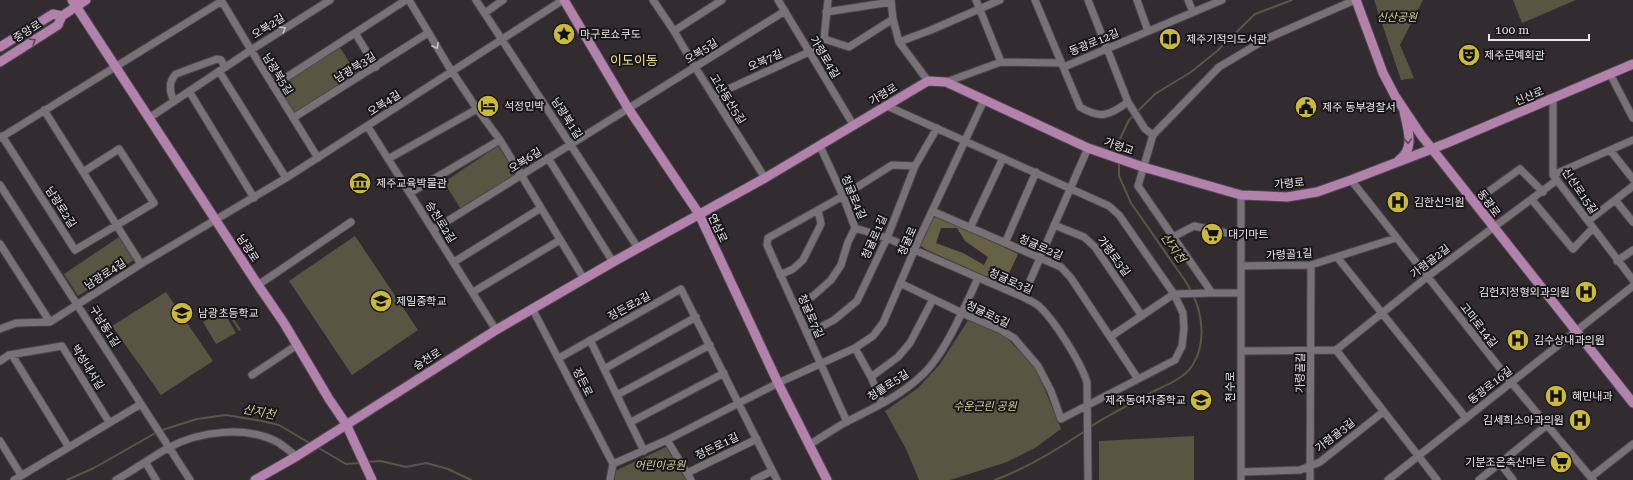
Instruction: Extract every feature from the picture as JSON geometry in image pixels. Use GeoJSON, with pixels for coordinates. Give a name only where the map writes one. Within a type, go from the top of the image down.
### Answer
{"type":"FeatureCollection","features":[{"type":"Feature","properties":{"kind":"main road","name":"중앙로"},"geometry":{"type":"LineString","coordinates":[[0,62],[58,25],[62,16],[74,3],[86,0]]}},
{"type":"Feature","properties":{"kind":"main road","name":"연삼로"},"geometry":{"type":"LineString","coordinates":[[564,0],[628,108],[698,214],[778,383],[827,480]]}},
{"type":"Feature","properties":{"kind":"main road","name":"동광로"},"geometry":{"type":"LineString","coordinates":[[1355,0],[1383,73],[1403,108],[1493,227],[1633,403]]}},
{"type":"Feature","properties":{"kind":"main road","name":"남광로"},"geometry":{"type":"LineString","coordinates":[[74,3],[298,345],[346,424],[372,480]]}},
{"type":"Feature","properties":{"kind":"main road","name":"중앙로"},"geometry":{"type":"LineString","coordinates":[[0,47],[53,14],[62,16]]}},
{"type":"Feature","properties":{"kind":"main road","name":"신산로"},"geometry":{"type":"LineString","coordinates":[[1433,149],[1633,64]]}},
{"type":"Feature","properties":{"kind":"main road"},"geometry":{"type":"LineString","coordinates":[[928,81],[946,82],[1088,148]]}},
{"type":"Feature","properties":{"kind":"main road","name":"가령로"},"geometry":{"type":"LineString","coordinates":[[698,214],[765,178],[928,81]]}},
{"type":"Feature","properties":{"kind":"main road"},"geometry":{"type":"LineString","coordinates":[[1391,165],[1404,156],[1408,148],[1409,139],[1403,108]]}},
{"type":"Feature","properties":{"kind":"main road","name":"가령교"},"geometry":{"type":"LineString","coordinates":[[1088,148],[1143,167]]}},
{"type":"Feature","properties":{"kind":"main road","name":"가령로"},"geometry":{"type":"LineString","coordinates":[[1143,167],[1241,195],[1288,197],[1317,192],[1433,149]]}},
{"type":"Feature","properties":{"kind":"main road","name":"승천로"},"geometry":{"type":"LineString","coordinates":[[255,480],[297,456],[332,432],[496,330],[698,214]]}},
{"type":"Feature","properties":{"kind":"street","name":"남광북5길"},"geometry":{"type":"LineString","coordinates":[[222,0],[250,50],[318,158]]}},
{"type":"Feature","properties":{"kind":"street"},"geometry":{"type":"LineString","coordinates":[[116,65],[222,0]]}},
{"type":"Feature","properties":{"kind":"street","name":"오복2길"},"geometry":{"type":"LineString","coordinates":[[149,118],[250,50],[330,0]]}},
{"type":"Feature","properties":{"kind":"street"},"geometry":{"type":"LineString","coordinates":[[273,86],[408,0],[452,72],[500,140],[584,279]]}},
{"type":"Feature","properties":{"kind":"street","name":"남광북1길"},"geometry":{"type":"LineString","coordinates":[[476,0],[638,248]]}},
{"type":"Feature","properties":{"kind":"street"},"geometry":{"type":"LineString","coordinates":[[485,13],[503,0]]}},
{"type":"Feature","properties":{"kind":"street","name":"오복4길"},"geometry":{"type":"LineString","coordinates":[[216,221],[368,127],[564,0]]}},
{"type":"Feature","properties":{"kind":"street","name":"고산동산5길"},"geometry":{"type":"LineString","coordinates":[[653,0],[674,30],[695,67],[765,178]]}},
{"type":"Feature","properties":{"kind":"street"},"geometry":{"type":"LineString","coordinates":[[674,30],[722,0]]}},
{"type":"Feature","properties":{"kind":"street","name":"가령로4길"},"geometry":{"type":"LineString","coordinates":[[778,0],[854,126]]}},
{"type":"Feature","properties":{"kind":"street"},"geometry":{"type":"LineString","coordinates":[[828,0],[824,40],[848,47],[893,19]]}},
{"type":"Feature","properties":{"kind":"street"},"geometry":{"type":"LineString","coordinates":[[976,0],[1001,62]]}},
{"type":"Feature","properties":{"kind":"street"},"geometry":{"type":"LineString","coordinates":[[899,42],[931,30],[1000,0]]}},
{"type":"Feature","properties":{"kind":"street"},"geometry":{"type":"LineString","coordinates":[[1035,0],[1062,65]]}},
{"type":"Feature","properties":{"kind":"street"},"geometry":{"type":"LineString","coordinates":[[1088,0],[1128,102],[1145,129],[1153,135]]}},
{"type":"Feature","properties":{"kind":"street"},"geometry":{"type":"LineString","coordinates":[[1137,0],[1148,32]]}},
{"type":"Feature","properties":{"kind":"street"},"geometry":{"type":"LineString","coordinates":[[1188,0],[1193,12]]}},
{"type":"Feature","properties":{"kind":"street","name":"동광로12길"},"geometry":{"type":"LineString","coordinates":[[946,82],[1001,62],[1062,65],[1108,49],[1222,0]]}},
{"type":"Feature","properties":{"kind":"street"},"geometry":{"type":"LineString","coordinates":[[1212,293],[1138,186],[1153,135],[1219,67],[1268,38],[1355,0]]}},
{"type":"Feature","properties":{"kind":"street"},"geometry":{"type":"LineString","coordinates":[[826,12],[891,1],[893,19],[899,42],[928,81]]}},
{"type":"Feature","properties":{"kind":"street","name":"오복5길"},"geometry":{"type":"LineString","coordinates":[[628,108],[785,11]]}},
{"type":"Feature","properties":{"kind":"street"},"geometry":{"type":"LineString","coordinates":[[355,33],[376,66]]}},
{"type":"Feature","properties":{"kind":"street","name":"남광북3길"},"geometry":{"type":"LineString","coordinates":[[293,118],[428,33]]}},
{"type":"Feature","properties":{"kind":"street","name":"오복7길"},"geometry":{"type":"LineString","coordinates":[[713,96],[809,52],[824,40]]}},
{"type":"Feature","properties":{"kind":"street"},"geometry":{"type":"LineString","coordinates":[[174,100],[171,95],[170,88],[173,77],[176,74],[217,59],[221,60],[222,69],[286,178]]}},
{"type":"Feature","properties":{"kind":"street","name":"남광로2길"},"geometry":{"type":"LineString","coordinates":[[116,65],[1,137],[75,250],[116,226]]}},
{"type":"Feature","properties":{"kind":"street","name":"동광로12길"},"geometry":{"type":"LineString","coordinates":[[1062,65],[1080,107],[1091,114],[1104,114],[1115,111],[1128,102]]}},
{"type":"Feature","properties":{"kind":"street"},"geometry":{"type":"LineString","coordinates":[[1610,74],[1633,118]]}},
{"type":"Feature","properties":{"kind":"street"},"geometry":{"type":"LineString","coordinates":[[189,91],[254,198]]}},
{"type":"Feature","properties":{"kind":"street","name":"신산로15길"},"geometry":{"type":"LineString","coordinates":[[1553,99],[1555,178],[1633,280]]}},
{"type":"Feature","properties":{"kind":"street","name":"청귤로"},"geometry":{"type":"LineString","coordinates":[[778,383],[821,365],[855,348],[873,336],[883,323],[914,251],[984,100]]}},
{"type":"Feature","properties":{"kind":"street"},"geometry":{"type":"LineString","coordinates":[[887,106],[1109,206],[1119,215],[1174,294],[1183,313],[1184,328],[1182,346],[1175,360],[1087,405]]}},
{"type":"Feature","properties":{"kind":"street","name":"오복6길"},"geometry":{"type":"LineString","coordinates":[[434,230],[628,108]]}},
{"type":"Feature","properties":{"kind":"street"},"geometry":{"type":"LineString","coordinates":[[388,159],[477,109]]}},
{"type":"Feature","properties":{"kind":"street"},"geometry":{"type":"LineString","coordinates":[[44,110],[141,264]]}},
{"type":"Feature","properties":{"kind":"street","name":"승천로2길"},"geometry":{"type":"LineString","coordinates":[[368,127],[496,330]]}},
{"type":"Feature","properties":{"kind":"street","name":"청귤로1길"},"geometry":{"type":"LineString","coordinates":[[807,334],[834,320],[857,301],[887,238],[915,166],[938,128]]}},
{"type":"Feature","properties":{"kind":"street"},"geometry":{"type":"LineString","coordinates":[[410,193],[500,140]]}},
{"type":"Feature","properties":{"kind":"street","name":"가령골2길"},"geometry":{"type":"LineString","coordinates":[[1336,350],[1427,277],[1493,227],[1543,192],[1555,178],[1633,140]]}},
{"type":"Feature","properties":{"kind":"street","name":"청귤로4길"},"geometry":{"type":"LineString","coordinates":[[794,305],[813,296],[831,280],[840,265],[848,242],[855,228],[843,196],[820,146]]}},
{"type":"Feature","properties":{"kind":"street"},"geometry":{"type":"LineString","coordinates":[[1023,296],[1088,148]]}},
{"type":"Feature","properties":{"kind":"street"},"geometry":{"type":"LineString","coordinates":[[83,172],[118,149],[154,203],[116,226]]}},
{"type":"Feature","properties":{"kind":"street"},"geometry":{"type":"LineString","coordinates":[[1610,150],[1633,179]]}},
{"type":"Feature","properties":{"kind":"street"},"geometry":{"type":"LineString","coordinates":[[548,158],[613,262]]}},
{"type":"Feature","properties":{"kind":"street"},"geometry":{"type":"LineString","coordinates":[[970,228],[1003,158]]}},
{"type":"Feature","properties":{"kind":"street","name":"청귤로7길"},"geometry":{"type":"LineString","coordinates":[[821,365],[767,245],[768,238],[843,196],[892,165],[915,166]]}},
{"type":"Feature","properties":{"kind":"street"},"geometry":{"type":"LineString","coordinates":[[1474,202],[1520,169],[1543,192]]}},
{"type":"Feature","properties":{"kind":"street"},"geometry":{"type":"LineString","coordinates":[[1005,243],[1036,172]]}},
{"type":"Feature","properties":{"kind":"street","name":"고마로14길"},"geometry":{"type":"LineString","coordinates":[[1351,180],[1511,382],[1592,478]]}},
{"type":"Feature","properties":{"kind":"street","name":"구남동1길"},"geometry":{"type":"LineString","coordinates":[[0,185],[190,480]]}},
{"type":"Feature","properties":{"kind":"street"},"geometry":{"type":"LineString","coordinates":[[1588,221],[1616,201],[1633,186]]}},
{"type":"Feature","properties":{"kind":"street","name":"천수로"},"geometry":{"type":"LineString","coordinates":[[1241,195],[1241,480]]}},
{"type":"Feature","properties":{"kind":"street"},"geometry":{"type":"LineString","coordinates":[[1532,200],[1573,249],[1593,228]]}},
{"type":"Feature","properties":{"kind":"street"},"geometry":{"type":"LineString","coordinates":[[1616,201],[1633,222]]}},
{"type":"Feature","properties":{"kind":"street"},"geometry":{"type":"LineString","coordinates":[[454,262],[541,208]]}},
{"type":"Feature","properties":{"kind":"street"},"geometry":{"type":"LineString","coordinates":[[780,275],[793,269],[803,260],[821,224],[818,210]]}},
{"type":"Feature","properties":{"kind":"street","name":"청귤로2길"},"geometry":{"type":"LineString","coordinates":[[932,212],[1061,268],[1071,278],[1138,379]]}},
{"type":"Feature","properties":{"kind":"street","name":"남광로4길"},"geometry":{"type":"LineString","coordinates":[[0,329],[16,324],[50,322],[141,264],[216,221]]}},
{"type":"Feature","properties":{"kind":"street"},"geometry":{"type":"LineString","coordinates":[[258,285],[351,222]]}},
{"type":"Feature","properties":{"kind":"street","name":"가령로3길"},"geometry":{"type":"LineString","coordinates":[[1054,225],[1084,236],[1095,246],[1142,316]]}},
{"type":"Feature","properties":{"kind":"street"},"geometry":{"type":"LineString","coordinates":[[1173,237],[1194,226],[1241,236]]}},
{"type":"Feature","properties":{"kind":"street","name":"청귤로3길"},"geometry":{"type":"LineString","coordinates":[[855,228],[887,238],[914,251],[1023,296],[1037,305],[1049,317],[1082,368],[1087,382],[1088,480]]}},
{"type":"Feature","properties":{"kind":"street","name":"가령골1길"},"geometry":{"type":"LineString","coordinates":[[1241,266],[1311,265],[1396,238]]}},
{"type":"Feature","properties":{"kind":"street"},"geometry":{"type":"LineString","coordinates":[[473,292],[560,240]]}},
{"type":"Feature","properties":{"kind":"street"},"geometry":{"type":"LineString","coordinates":[[0,244],[50,322]]}},
{"type":"Feature","properties":{"kind":"street"},"geometry":{"type":"LineString","coordinates":[[1617,261],[1633,250]]}},
{"type":"Feature","properties":{"kind":"street"},"geometry":{"type":"LineString","coordinates":[[1336,257],[1466,418]]}},
{"type":"Feature","properties":{"kind":"street","name":"가령골길"},"geometry":{"type":"LineString","coordinates":[[1310,480],[1311,265]]}},
{"type":"Feature","properties":{"kind":"street","name":"청률로5길"},"geometry":{"type":"LineString","coordinates":[[809,445],[903,391],[922,376],[937,357],[962,313],[978,278]]}},
{"type":"Feature","properties":{"kind":"street","name":"청귤로5길"},"geometry":{"type":"LineString","coordinates":[[900,284],[998,329],[1014,338],[1038,366],[1051,391],[1061,419],[1087,405]]}},
{"type":"Feature","properties":{"kind":"street","name":"동광로16길"},"geometry":{"type":"LineString","coordinates":[[1388,480],[1633,286]]}},
{"type":"Feature","properties":{"kind":"street","name":"정든로2길"},"geometry":{"type":"LineString","coordinates":[[559,358],[682,289],[739,403]]}},
{"type":"Feature","properties":{"kind":"street"},"geometry":{"type":"LineString","coordinates":[[1110,337],[1174,294],[1241,293]]}},
{"type":"Feature","properties":{"kind":"street"},"geometry":{"type":"LineString","coordinates":[[871,377],[898,357],[910,343],[933,299]]}},
{"type":"Feature","properties":{"kind":"street","name":"정든로"},"geometry":{"type":"LineString","coordinates":[[533,310],[559,358],[612,464]]}},
{"type":"Feature","properties":{"kind":"street"},"geometry":{"type":"LineString","coordinates":[[604,369],[696,317]]}},
{"type":"Feature","properties":{"kind":"street"},"geometry":{"type":"LineString","coordinates":[[590,340],[644,451]]}},
{"type":"Feature","properties":{"kind":"street"},"geometry":{"type":"LineString","coordinates":[[252,375],[298,345]]}},
{"type":"Feature","properties":{"kind":"street"},"geometry":{"type":"LineString","coordinates":[[617,395],[710,345]]}},
{"type":"Feature","properties":{"kind":"street","name":"박성내서길"},"geometry":{"type":"LineString","coordinates":[[0,361],[12,355],[62,346],[109,422]]}},
{"type":"Feature","properties":{"kind":"street"},"geometry":{"type":"LineString","coordinates":[[855,348],[871,377],[882,403]]}},
{"type":"Feature","properties":{"kind":"street"},"geometry":{"type":"LineString","coordinates":[[1241,351],[1336,350],[1437,480]]}},
{"type":"Feature","properties":{"kind":"street"},"geometry":{"type":"LineString","coordinates":[[12,355],[68,446]]}},
{"type":"Feature","properties":{"kind":"street"},"geometry":{"type":"LineString","coordinates":[[821,365],[847,422]]}},
{"type":"Feature","properties":{"kind":"street"},"geometry":{"type":"LineString","coordinates":[[631,422],[724,373]]}},
{"type":"Feature","properties":{"kind":"street"},"geometry":{"type":"LineString","coordinates":[[610,480],[612,464],[667,440],[778,383]]}},
{"type":"Feature","properties":{"kind":"street","name":"정든로1길"},"geometry":{"type":"LineString","coordinates":[[739,403],[777,480]]}},
{"type":"Feature","properties":{"kind":"street"},"geometry":{"type":"LineString","coordinates":[[14,480],[68,446],[141,404]]}},
{"type":"Feature","properties":{"kind":"street","name":"가령골3길"},"geometry":{"type":"LineString","coordinates":[[1241,472],[1300,470],[1309,467],[1320,462],[1383,412]]}},
{"type":"Feature","properties":{"kind":"street"},"geometry":{"type":"LineString","coordinates":[[1479,480],[1547,425]]}},
{"type":"Feature","properties":{"kind":"street"},"geometry":{"type":"LineString","coordinates":[[116,480],[146,463],[168,448],[191,438],[235,431],[256,434],[279,443],[297,456]]}},
{"type":"Feature","properties":{"kind":"street","name":"정든로1길"},"geometry":{"type":"LineString","coordinates":[[687,473],[757,439]]}},
{"type":"Feature","properties":{"kind":"street","name":"정든로1길"},"geometry":{"type":"LineString","coordinates":[[667,440],[691,480]]}},
{"type":"Feature","properties":{"kind":"street"},"geometry":{"type":"LineString","coordinates":[[0,441],[21,476]]}},
{"type":"Feature","properties":{"kind":"street"},"geometry":{"type":"LineString","coordinates":[[1592,478],[1633,444]]}},
{"type":"Feature","properties":{"kind":"street"},"geometry":{"type":"LineString","coordinates":[[146,463],[156,480]]}},
{"type":"Feature","properties":{"kind":"street"},"geometry":{"type":"LineString","coordinates":[[1500,463],[1513,480]]}},
{"type":"Feature","properties":{"kind":"street"},"geometry":{"type":"LineString","coordinates":[[754,480],[772,471]]}},
{"type":"Feature","properties":{"kind":"green space","name":"신산공원"},"geometry":{"type":"Polygon","coordinates":[[[1374,0],[1423,0],[1400,45],[1414,78],[1401,80],[1374,0]]]}},
{"type":"Feature","properties":{"kind":"green space"},"geometry":{"type":"Polygon","coordinates":[[[1513,0],[1576,0],[1522,23],[1513,0]]]}},
{"type":"Feature","properties":{"kind":"green space"},"geometry":{"type":"Polygon","coordinates":[[[339,46],[356,73],[294,114],[276,87],[339,46]]]}},
{"type":"Feature","properties":{"kind":"green space"},"geometry":{"type":"Polygon","coordinates":[[[498,146],[517,175],[462,211],[444,182],[498,146]]]}},
{"type":"Feature","properties":{"kind":"green space"},"geometry":{"type":"Polygon","coordinates":[[[355,236],[418,330],[352,375],[289,281],[355,236]]]}},
{"type":"Feature","properties":{"kind":"green space"},"geometry":{"type":"Polygon","coordinates":[[[119,237],[134,260],[78,296],[64,274],[119,237]]]}},
{"type":"Feature","properties":{"kind":"green space"},"geometry":{"type":"Polygon","coordinates":[[[166,292],[213,361],[161,395],[112,326],[166,292]]]}},
{"type":"Feature","properties":{"kind":"green space"},"geometry":{"type":"Polygon","coordinates":[[[227,308],[241,330],[239,331],[225,309],[227,308]]]}},
{"type":"Feature","properties":{"kind":"green space"},"geometry":{"type":"Polygon","coordinates":[[[223,311],[236,333],[216,344],[203,322],[223,311]]]}},
{"type":"Feature","properties":{"kind":"green space","name":"수운근린 공원"},"geometry":{"type":"Polygon","coordinates":[[[969,319],[1006,337],[1036,368],[1061,429],[1035,448],[1007,462],[950,480],[919,480],[906,449],[885,411],[918,388],[940,364],[969,319]]]}},
{"type":"Feature","properties":{"kind":"green space"},"geometry":{"type":"Polygon","coordinates":[[[1194,436],[1194,480],[1099,480],[1099,441],[1194,436]]]}},
{"type":"Feature","properties":{"kind":"green space","name":"어린이공원"},"geometry":{"type":"Polygon","coordinates":[[[666,447],[686,480],[615,480],[615,471],[666,447]]]}},
{"type":"Feature","properties":{"kind":"shaded area"},"geometry":{"type":"Polygon","coordinates":[[[934,216],[942,218],[1018,254],[1005,282],[983,275],[925,249],[920,245],[934,216]],[[941,228],[936,243],[963,253],[984,265],[988,257],[965,241],[957,228],[941,228]]]}},
{"type":"Feature","properties":{"kind":"waterway","name":"산지천"},"geometry":{"type":"LineString","coordinates":[[1119,156],[1118,143],[1129,120],[1155,94],[1191,72],[1217,51],[1255,14],[1292,0]]}},
{"type":"Feature","properties":{"kind":"waterway","name":"산지천"},"geometry":{"type":"LineString","coordinates":[[1119,162],[1119,176],[1131,203],[1191,291]]}},
{"type":"Feature","properties":{"kind":"waterway","name":"산지천"},"geometry":{"type":"LineString","coordinates":[[1090,427],[1154,391],[1175,381],[1189,370],[1199,349],[1202,330],[1199,312],[1193,295]]}},
{"type":"Feature","properties":{"kind":"waterway","name":"산지천"},"geometry":{"type":"LineString","coordinates":[[67,480],[94,468],[159,431],[197,419],[226,415],[262,421],[279,425],[311,444]]}},
{"type":"Feature","properties":{"kind":"waterway","name":"산지천"},"geometry":{"type":"LineString","coordinates":[[995,480],[1042,458],[1085,431]]}},
{"type":"Feature","properties":{"kind":"waterway","name":"산지천"},"geometry":{"type":"LineString","coordinates":[[317,447],[346,464],[360,463]]}},
{"type":"Feature","properties":{"kind":"waterway","name":"산지천"},"geometry":{"type":"LineString","coordinates":[[366,462],[381,461],[406,467],[426,463],[448,469],[471,480]]}},
{"type":"Feature","properties":{"kind":"place","name":"마구로쇼쿠도"},"geometry":{"type":"Point","coordinates":[564,34]}},
{"type":"Feature","properties":{"kind":"place","name":"제주기적의도서관"},"geometry":{"type":"Point","coordinates":[1170,39]}},
{"type":"Feature","properties":{"kind":"place","name":"제주문예회관"},"geometry":{"type":"Point","coordinates":[1469,55]}},
{"type":"Feature","properties":{"kind":"place","name":"석정민박"},"geometry":{"type":"Point","coordinates":[488,106]}},
{"type":"Feature","properties":{"kind":"place","name":"제주 동부경찰서"},"geometry":{"type":"Point","coordinates":[1306,107]}},
{"type":"Feature","properties":{"kind":"place","name":"제주교육박물관"},"geometry":{"type":"Point","coordinates":[360,183]}},
{"type":"Feature","properties":{"kind":"place","name":"김한신의원"},"geometry":{"type":"Point","coordinates":[1398,202]}},
{"type":"Feature","properties":{"kind":"place","name":"대기마트"},"geometry":{"type":"Point","coordinates":[1212,234]}},
{"type":"Feature","properties":{"kind":"place","name":"김헌지정형외과의원"},"geometry":{"type":"Point","coordinates":[1586,292]}},
{"type":"Feature","properties":{"kind":"place","name":"제일중학교"},"geometry":{"type":"Point","coordinates":[381,301]}},
{"type":"Feature","properties":{"kind":"place","name":"남광초등학교"},"geometry":{"type":"Point","coordinates":[182,313]}},
{"type":"Feature","properties":{"kind":"place","name":"김수상내과의원"},"geometry":{"type":"Point","coordinates":[1518,340]}},
{"type":"Feature","properties":{"kind":"place","name":"혜민내과"},"geometry":{"type":"Point","coordinates":[1556,396]}},
{"type":"Feature","properties":{"kind":"place","name":"제주동여자중학교"},"geometry":{"type":"Point","coordinates":[1201,400]}},
{"type":"Feature","properties":{"kind":"place","name":"김세희소아과의원"},"geometry":{"type":"Point","coordinates":[1580,420]}},
{"type":"Feature","properties":{"kind":"place","name":"기분조은축산마트"},"geometry":{"type":"Point","coordinates":[1561,462]}},
{"type":"Feature","properties":{"kind":"district","name":"이도이동"},"geometry":{"type":"Point","coordinates":[634,60]}}]}
